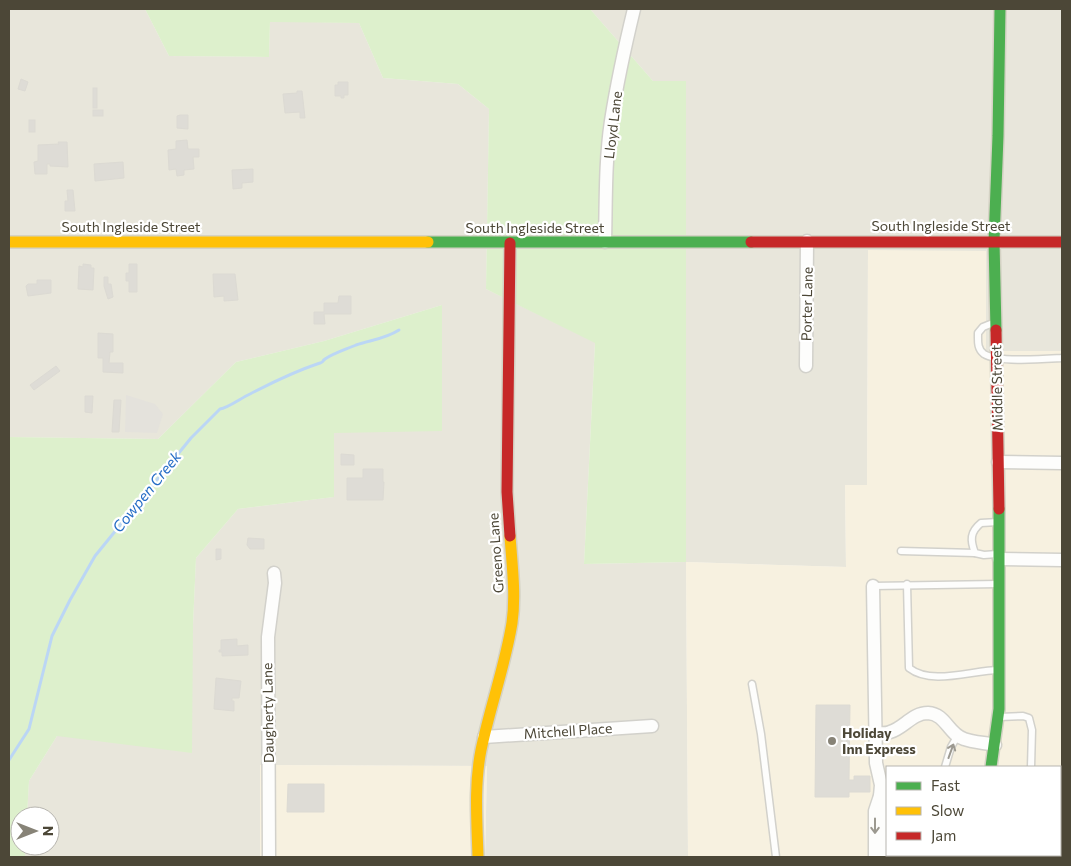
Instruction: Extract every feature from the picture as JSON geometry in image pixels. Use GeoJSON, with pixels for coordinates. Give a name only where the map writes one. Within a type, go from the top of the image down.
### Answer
{"type":"FeatureCollection","features":[{"type":"Feature","properties":{"kind":"street","name":"Lloyd Lane"},"geometry":{"type":"LineString","coordinates":[[605,242],[605,199],[611,122],[634,9]]}},
{"type":"Feature","properties":{"kind":"street","name":"Middle Street"},"geometry":{"type":"LineString","coordinates":[[991,766],[998,718],[1000,670],[994,241],[999,117],[1000,9]]}},
{"type":"Feature","properties":{"kind":"street","name":"Porter Lane"},"geometry":{"type":"LineString","coordinates":[[806,366],[808,241]]}},
{"type":"Feature","properties":{"kind":"street","name":"South Ingleside Street"},"geometry":{"type":"LineString","coordinates":[[9,242],[1062,242]]}},
{"type":"Feature","properties":{"kind":"street","name":"Greeno Lane"},"geometry":{"type":"LineString","coordinates":[[478,857],[477,794],[481,751],[503,666],[512,623],[514,602],[507,485],[510,243]]}},
{"type":"Feature","properties":{"kind":"street"},"geometry":{"type":"LineString","coordinates":[[998,462],[1062,463]]}},
{"type":"Feature","properties":{"kind":"street"},"geometry":{"type":"LineString","coordinates":[[999,556],[1062,560]]}},
{"type":"Feature","properties":{"kind":"street","name":"Daugherty Lane"},"geometry":{"type":"LineString","coordinates":[[269,855],[268,637],[275,583],[274,572]]}},
{"type":"Feature","properties":{"kind":"street"},"geometry":{"type":"LineString","coordinates":[[873,586],[876,762],[881,785],[875,811],[874,857]]}},
{"type":"Feature","properties":{"kind":"street"},"geometry":{"type":"LineString","coordinates":[[875,733],[891,732],[913,717],[925,713],[937,715],[964,739],[995,745]]}},
{"type":"Feature","properties":{"kind":"street","name":"Mitchell Place"},"geometry":{"type":"LineString","coordinates":[[484,737],[652,726]]}},
{"type":"Feature","properties":{"kind":"street"},"geometry":{"type":"LineString","coordinates":[[880,796],[886,810],[886,857]]}},
{"type":"Feature","properties":{"kind":"lane"},"geometry":{"type":"LineString","coordinates":[[996,322],[983,327],[978,333],[978,346],[984,354],[997,359],[1062,358]]}},
{"type":"Feature","properties":{"kind":"lane"},"geometry":{"type":"LineString","coordinates":[[975,553],[971,543],[972,533],[981,523],[999,522]]}},
{"type":"Feature","properties":{"kind":"lane"},"geometry":{"type":"LineString","coordinates":[[901,551],[975,553],[999,556]]}},
{"type":"Feature","properties":{"kind":"lane"},"geometry":{"type":"LineString","coordinates":[[908,584],[909,668],[917,674],[930,676],[976,674],[984,670],[1000,670]]}},
{"type":"Feature","properties":{"kind":"lane"},"geometry":{"type":"LineString","coordinates":[[873,586],[999,584]]}},
{"type":"Feature","properties":{"kind":"lane"},"geometry":{"type":"LineString","coordinates":[[752,684],[762,734],[776,857]]}},
{"type":"Feature","properties":{"kind":"lane"},"geometry":{"type":"LineString","coordinates":[[998,718],[1023,716],[1029,718],[1032,730],[1031,766]]}},
{"type":"Feature","properties":{"kind":"lane"},"geometry":{"type":"LineString","coordinates":[[945,766],[951,747],[958,735]]}},
{"type":"Feature","properties":{"kind":"shaded area"},"geometry":{"type":"Polygon","coordinates":[[[11,9],[145,9],[169,56],[269,57],[270,21],[359,23],[383,78],[458,84],[489,109],[486,289],[595,342],[584,564],[686,562],[688,857],[485,857],[487,766],[260,765],[260,857],[25,857],[60,856],[60,806],[28,806],[29,781],[57,736],[193,625],[196,558],[238,509],[333,497],[334,433],[442,305],[324,341],[236,362],[158,439],[9,437],[9,12],[11,9]]]}},
{"type":"Feature","properties":{"kind":"shaded area"},"geometry":{"type":"Polygon","coordinates":[[[590,9],[1062,9],[1062,351],[986,351],[868,251],[867,485],[845,486],[846,567],[686,562],[686,82],[653,81],[590,9]]]}},
{"type":"Feature","properties":{"kind":"shaded area"},"geometry":{"type":"Polygon","coordinates":[[[868,250],[986,251],[986,351],[1062,351],[1062,857],[688,857],[686,562],[846,567],[845,485],[867,485],[868,250]]]}},
{"type":"Feature","properties":{"kind":"shaded area"},"geometry":{"type":"Polygon","coordinates":[[[126,395],[155,404],[163,414],[157,433],[125,432],[126,395]]]}},
{"type":"Feature","properties":{"kind":"shaded area"},"geometry":{"type":"Polygon","coordinates":[[[260,765],[487,766],[485,857],[260,857],[260,765]]]}},
{"type":"Feature","properties":{"kind":"green space"},"geometry":{"type":"Polygon","coordinates":[[[145,9],[590,9],[653,81],[686,81],[686,562],[584,564],[595,343],[486,289],[489,109],[458,84],[383,78],[359,23],[270,22],[269,57],[169,56],[145,9]]]}},
{"type":"Feature","properties":{"kind":"green space"},"geometry":{"type":"Polygon","coordinates":[[[442,305],[442,431],[334,433],[334,497],[238,509],[196,558],[193,625],[192,753],[57,736],[29,781],[28,806],[10,806],[10,856],[25,857],[9,857],[9,437],[158,439],[236,362],[324,341],[442,305]]]}},
{"type":"Feature","properties":{"kind":"building"},"geometry":{"type":"Polygon","coordinates":[[[21,79],[28,82],[25,91],[18,89],[21,79]]]}},
{"type":"Feature","properties":{"kind":"building"},"geometry":{"type":"Polygon","coordinates":[[[338,82],[348,82],[348,95],[344,95],[344,98],[335,96],[335,85],[338,85],[338,82]]]}},
{"type":"Feature","properties":{"kind":"building"},"geometry":{"type":"Polygon","coordinates":[[[93,88],[97,88],[97,108],[93,108],[93,88]]]}},
{"type":"Feature","properties":{"kind":"building"},"geometry":{"type":"Polygon","coordinates":[[[297,91],[302,91],[305,118],[300,118],[300,112],[285,113],[283,94],[297,93],[297,91]]]}},
{"type":"Feature","properties":{"kind":"building"},"geometry":{"type":"Polygon","coordinates":[[[93,110],[103,110],[103,116],[93,116],[93,110]]]}},
{"type":"Feature","properties":{"kind":"building"},"geometry":{"type":"Polygon","coordinates":[[[188,115],[188,129],[177,128],[177,116],[188,115]]]}},
{"type":"Feature","properties":{"kind":"building"},"geometry":{"type":"Polygon","coordinates":[[[29,120],[35,120],[35,132],[29,132],[29,120]]]}},
{"type":"Feature","properties":{"kind":"building"},"geometry":{"type":"Polygon","coordinates":[[[187,140],[188,149],[199,149],[199,157],[193,157],[194,169],[184,170],[184,175],[177,176],[176,169],[169,170],[168,150],[176,149],[176,141],[187,140]]]}},
{"type":"Feature","properties":{"kind":"building"},"geometry":{"type":"Polygon","coordinates":[[[58,142],[67,142],[68,167],[50,166],[50,164],[47,164],[47,174],[35,174],[34,162],[38,161],[38,145],[59,144],[58,142]]]}},
{"type":"Feature","properties":{"kind":"building"},"geometry":{"type":"Polygon","coordinates":[[[123,162],[124,178],[95,181],[94,164],[123,162]]]}},
{"type":"Feature","properties":{"kind":"building"},"geometry":{"type":"Polygon","coordinates":[[[253,169],[253,182],[242,183],[242,188],[233,189],[232,170],[253,169]]]}},
{"type":"Feature","properties":{"kind":"building"},"geometry":{"type":"Polygon","coordinates":[[[67,190],[73,190],[75,211],[65,211],[65,201],[68,201],[67,190]]]}},
{"type":"Feature","properties":{"kind":"building"},"geometry":{"type":"Polygon","coordinates":[[[83,264],[91,265],[91,268],[94,268],[93,290],[78,289],[79,266],[83,267],[83,264]]]}},
{"type":"Feature","properties":{"kind":"building"},"geometry":{"type":"Polygon","coordinates":[[[129,264],[137,264],[137,292],[129,292],[129,281],[126,281],[126,273],[129,273],[129,264]]]}},
{"type":"Feature","properties":{"kind":"building"},"geometry":{"type":"Polygon","coordinates":[[[213,274],[235,274],[238,300],[224,301],[224,296],[214,297],[213,274]]]}},
{"type":"Feature","properties":{"kind":"building"},"geometry":{"type":"Polygon","coordinates":[[[104,277],[108,277],[108,284],[111,284],[113,297],[108,299],[104,286],[104,277]]]}},
{"type":"Feature","properties":{"kind":"building"},"geometry":{"type":"Polygon","coordinates":[[[37,280],[51,280],[51,293],[28,296],[26,286],[28,284],[37,284],[37,280]]]}},
{"type":"Feature","properties":{"kind":"building"},"geometry":{"type":"Polygon","coordinates":[[[339,296],[351,296],[351,314],[324,314],[325,324],[314,324],[314,312],[324,312],[324,303],[338,303],[339,296]]]}},
{"type":"Feature","properties":{"kind":"building"},"geometry":{"type":"Polygon","coordinates":[[[98,333],[113,334],[113,352],[110,352],[109,363],[123,363],[123,373],[103,372],[103,358],[98,358],[98,333]]]}},
{"type":"Feature","properties":{"kind":"building"},"geometry":{"type":"Polygon","coordinates":[[[56,366],[60,371],[34,390],[30,385],[56,366]]]}},
{"type":"Feature","properties":{"kind":"building"},"geometry":{"type":"Polygon","coordinates":[[[85,396],[93,396],[92,413],[85,412],[85,396]]]}},
{"type":"Feature","properties":{"kind":"building"},"geometry":{"type":"Polygon","coordinates":[[[114,400],[121,400],[119,432],[112,432],[114,400]]]}},
{"type":"Feature","properties":{"kind":"building"},"geometry":{"type":"Polygon","coordinates":[[[341,454],[354,455],[354,465],[341,465],[341,454]]]}},
{"type":"Feature","properties":{"kind":"building"},"geometry":{"type":"Polygon","coordinates":[[[363,469],[383,469],[383,500],[347,500],[347,478],[363,478],[363,469]]]}},
{"type":"Feature","properties":{"kind":"building"},"geometry":{"type":"Polygon","coordinates":[[[248,538],[264,539],[264,549],[250,549],[247,545],[248,538]]]}},
{"type":"Feature","properties":{"kind":"building"},"geometry":{"type":"Polygon","coordinates":[[[216,549],[221,549],[221,559],[216,560],[216,549]]]}},
{"type":"Feature","properties":{"kind":"building"},"geometry":{"type":"Polygon","coordinates":[[[237,639],[237,646],[248,645],[248,655],[222,656],[222,652],[219,652],[221,650],[221,640],[237,639]]]}},
{"type":"Feature","properties":{"kind":"building"},"geometry":{"type":"Polygon","coordinates":[[[216,678],[241,681],[239,698],[232,698],[232,701],[234,701],[234,711],[214,709],[216,678]]]}},
{"type":"Feature","properties":{"kind":"building","name":"Holiday Inn Express"},"geometry":{"type":"Polygon","coordinates":[[[816,705],[850,705],[849,780],[854,780],[854,776],[870,776],[870,792],[849,792],[849,797],[815,797],[816,705]]]}},
{"type":"Feature","properties":{"kind":"building"},"geometry":{"type":"Polygon","coordinates":[[[288,784],[324,784],[324,812],[287,812],[288,784]]]}},
{"type":"Feature","properties":{"kind":"waterway","name":"Cowpen Creek"},"geometry":{"type":"LineString","coordinates":[[9,760],[29,729],[52,636],[70,600],[95,556],[191,438],[220,409],[285,377],[321,362],[336,353],[399,330]]}},
{"type":"Feature","properties":{"kind":"traffic: fast"},"geometry":{"type":"LineString","coordinates":[[996,330],[994,241],[1000,9]]}},
{"type":"Feature","properties":{"kind":"traffic: fast"},"geometry":{"type":"LineString","coordinates":[[428,242],[751,242]]}},
{"type":"Feature","properties":{"kind":"traffic: fast"},"geometry":{"type":"LineString","coordinates":[[991,766],[999,709],[999,509]]}},
{"type":"Feature","properties":{"kind":"traffic: slow"},"geometry":{"type":"LineString","coordinates":[[9,242],[428,242]]}},
{"type":"Feature","properties":{"kind":"traffic: slow"},"geometry":{"type":"LineString","coordinates":[[478,857],[477,777],[479,763],[512,623],[514,602],[510,536]]}},
{"type":"Feature","properties":{"kind":"traffic: jam"},"geometry":{"type":"LineString","coordinates":[[751,242],[1062,242]]}},
{"type":"Feature","properties":{"kind":"traffic: jam"},"geometry":{"type":"LineString","coordinates":[[510,243],[507,492],[510,536]]}},
{"type":"Feature","properties":{"kind":"traffic: jam"},"geometry":{"type":"LineString","coordinates":[[996,330],[999,509]]}},
{"type":"Feature","properties":{"kind":"place","name":"Holiday Inn Express"},"geometry":{"type":"Point","coordinates":[832,741]}}]}
